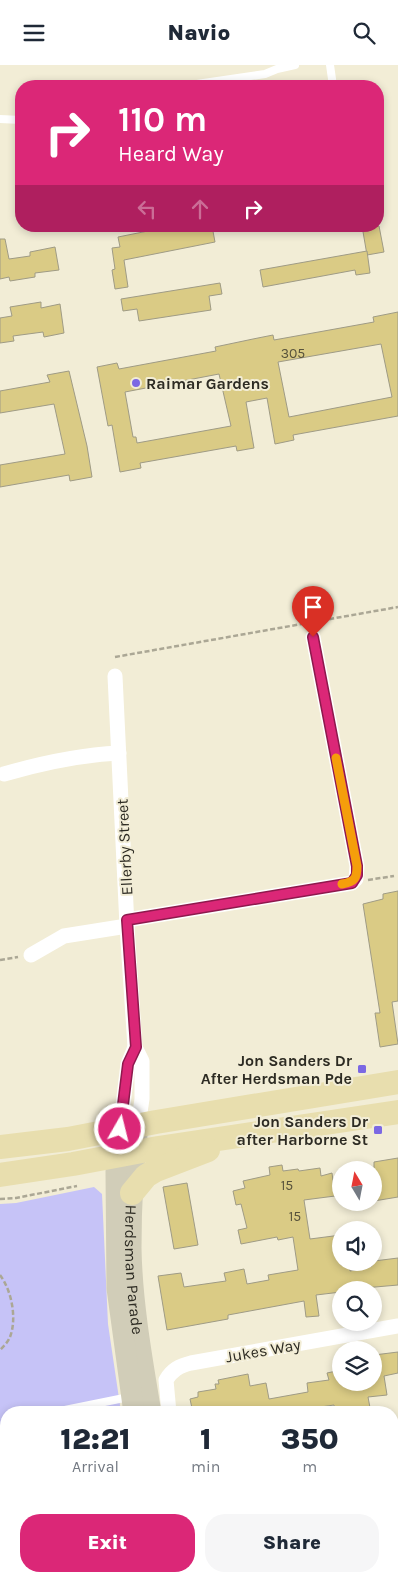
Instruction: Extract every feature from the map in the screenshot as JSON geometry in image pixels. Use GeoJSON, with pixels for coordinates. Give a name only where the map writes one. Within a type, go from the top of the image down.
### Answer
{"type":"FeatureCollection","features":[{"type":"Feature","properties":{"kind":"main road"},"geometry":{"type":"LineString","coordinates":[[0,1147],[68,1139],[398,1082]]}},
{"type":"Feature","properties":{"kind":"main road"},"geometry":{"type":"LineString","coordinates":[[0,1175],[398,1112]]}},
{"type":"Feature","properties":{"kind":"main road","name":"Herdsman Parade"},"geometry":{"type":"LineString","coordinates":[[129,1127],[116,1250],[118,1287],[141,1404]]}},
{"type":"Feature","properties":{"kind":"main road"},"geometry":{"type":"LineString","coordinates":[[132,1193],[146,1176],[156,1170],[250,1134]]}},
{"type":"Feature","properties":{"kind":"main road","name":"Herdsman Parade"},"geometry":{"type":"LineString","coordinates":[[126,1154],[132,1193],[131,1249],[141,1404]]}},
{"type":"Feature","properties":{"kind":"street"},"geometry":{"type":"LineString","coordinates":[[32,955],[64,937],[127,923],[352,883],[357,875],[357,866],[313,637]]}},
{"type":"Feature","properties":{"kind":"street","name":"Ellerby Street"},"geometry":{"type":"LineString","coordinates":[[115,676],[127,923],[136,1047],[128,1064],[129,1127]]}},
{"type":"Feature","properties":{"kind":"street"},"geometry":{"type":"LineString","coordinates":[[4,774],[60,759],[91,754],[119,753]]}},
{"type":"Feature","properties":{"kind":"street","name":"Jukes Way"},"geometry":{"type":"LineString","coordinates":[[168,1406],[166,1380],[179,1366],[398,1326]]}},
{"type":"Feature","properties":{"kind":"lane"},"geometry":{"type":"LineString","coordinates":[[224,80],[264,74],[296,65]]}},
{"type":"Feature","properties":{"kind":"lane"},"geometry":{"type":"LineString","coordinates":[[330,65],[331,80]]}},
{"type":"Feature","properties":{"kind":"lane"},"geometry":{"type":"LineString","coordinates":[[0,119],[15,120]]}},
{"type":"Feature","properties":{"kind":"lane"},"geometry":{"type":"LineString","coordinates":[[121,1406],[141,1404]]}},
{"type":"Feature","properties":{"kind":"path"},"geometry":{"type":"LineString","coordinates":[[115,657],[398,607]]}},
{"type":"Feature","properties":{"kind":"path"},"geometry":{"type":"LineString","coordinates":[[352,883],[394,876]]}},
{"type":"Feature","properties":{"kind":"path"},"geometry":{"type":"LineString","coordinates":[[0,960],[32,955]]}},
{"type":"Feature","properties":{"kind":"path"},"geometry":{"type":"LineString","coordinates":[[0,1199],[16,1198],[77,1186]]}},
{"type":"Feature","properties":{"kind":"path"},"geometry":{"type":"LineString","coordinates":[[0,1275],[5,1282],[14,1309],[10,1338],[0,1350]]}},
{"type":"Feature","properties":{"kind":"shaded area"},"geometry":{"type":"Polygon","coordinates":[[[94,1187],[102,1194],[108,1324],[120,1406],[0,1406],[0,1204],[16,1203],[94,1187]]]}},
{"type":"Feature","properties":{"kind":"building"},"geometry":{"type":"Polygon","coordinates":[[[143,232],[213,232],[215,242],[124,260],[128,287],[115,289],[112,270],[115,269],[112,248],[120,247],[118,237],[143,232]]]}},
{"type":"Feature","properties":{"kind":"building"},"geometry":{"type":"Polygon","coordinates":[[[363,232],[380,232],[384,252],[367,255],[363,232]]]}},
{"type":"Feature","properties":{"kind":"building"},"geometry":{"type":"Polygon","coordinates":[[[0,239],[5,239],[9,259],[30,256],[30,252],[55,247],[59,270],[35,273],[35,277],[10,281],[9,277],[0,279],[0,239]]]}},
{"type":"Feature","properties":{"kind":"building"},"geometry":{"type":"Polygon","coordinates":[[[367,251],[370,273],[356,275],[355,270],[263,287],[260,270],[367,251]]]}},
{"type":"Feature","properties":{"kind":"building"},"geometry":{"type":"Polygon","coordinates":[[[220,283],[222,294],[209,296],[211,310],[139,321],[137,309],[123,311],[121,299],[220,283]]]}},
{"type":"Feature","properties":{"kind":"building"},"geometry":{"type":"Polygon","coordinates":[[[41,302],[41,308],[60,304],[64,333],[44,337],[43,332],[13,336],[14,341],[0,343],[0,318],[12,316],[10,307],[41,302]]]}},
{"type":"Feature","properties":{"kind":"building"},"geometry":{"type":"Polygon","coordinates":[[[398,312],[398,416],[293,435],[294,440],[275,444],[267,398],[246,402],[254,448],[237,451],[236,446],[140,463],[141,468],[120,472],[112,425],[108,426],[97,367],[117,363],[119,369],[216,351],[215,347],[273,335],[274,340],[374,322],[373,317],[398,312]],[[381,344],[278,362],[289,417],[392,397],[381,344]],[[219,374],[125,392],[133,437],[136,437],[137,443],[231,426],[219,374]]]}},
{"type":"Feature","properties":{"kind":"building"},"geometry":{"type":"Polygon","coordinates":[[[69,371],[87,446],[92,477],[70,481],[69,475],[0,487],[0,465],[65,454],[54,404],[0,413],[0,391],[50,382],[47,375],[69,371]]]}},
{"type":"Feature","properties":{"kind":"building"},"geometry":{"type":"Polygon","coordinates":[[[398,891],[398,1001],[392,1002],[398,1044],[380,1047],[375,1013],[380,1013],[363,904],[383,899],[383,894],[398,891]]]}},
{"type":"Feature","properties":{"kind":"building"},"geometry":{"type":"Polygon","coordinates":[[[398,1158],[398,1197],[382,1200],[382,1161],[380,1161],[398,1158]]]}},
{"type":"Feature","properties":{"kind":"building"},"geometry":{"type":"Polygon","coordinates":[[[282,1165],[283,1171],[320,1168],[321,1176],[332,1173],[332,1196],[304,1200],[310,1239],[332,1236],[332,1271],[382,1271],[382,1260],[398,1258],[398,1285],[382,1286],[382,1281],[332,1281],[332,1293],[316,1295],[319,1316],[306,1317],[304,1301],[228,1315],[228,1319],[167,1330],[158,1276],[181,1273],[184,1287],[226,1281],[224,1273],[244,1269],[247,1284],[269,1280],[268,1275],[298,1270],[293,1237],[278,1240],[277,1237],[241,1244],[238,1230],[247,1228],[241,1204],[236,1205],[233,1191],[245,1188],[243,1181],[270,1175],[269,1167],[282,1165]]]}},
{"type":"Feature","properties":{"kind":"building"},"geometry":{"type":"Polygon","coordinates":[[[187,1183],[198,1245],[174,1249],[163,1187],[187,1183]]]}},
{"type":"Feature","properties":{"kind":"building"},"geometry":{"type":"Polygon","coordinates":[[[398,1352],[398,1373],[384,1376],[387,1395],[368,1397],[370,1406],[192,1406],[190,1399],[198,1397],[198,1392],[216,1389],[215,1384],[219,1384],[218,1380],[248,1374],[250,1386],[266,1383],[269,1399],[308,1392],[307,1383],[329,1380],[327,1373],[332,1372],[332,1391],[382,1391],[382,1354],[398,1352]]]}},
{"type":"Feature","properties":{"kind":"slow traffic"},"geometry":{"type":"LineString","coordinates":[[336,758],[357,866],[356,879],[352,883],[342,884]]}},
{"type":"Feature","properties":{"kind":"place","name":"Raimar Gardens"},"geometry":{"type":"Point","coordinates":[136,383]}},
{"type":"Feature","properties":{"kind":"place","name":"Jon Sanders Dr After Herdsman Pde"},"geometry":{"type":"Point","coordinates":[362,1069]}},
{"type":"Feature","properties":{"kind":"place","name":"Jon Sanders Dr after Harborne St"},"geometry":{"type":"Point","coordinates":[378,1130]}},
{"type":"Feature","properties":{"kind":"route"},"geometry":{"type":"LineString","coordinates":[[120,1129],[128,1064],[136,1047],[127,920],[352,883],[356,879],[357,866],[313,637]]}}]}
